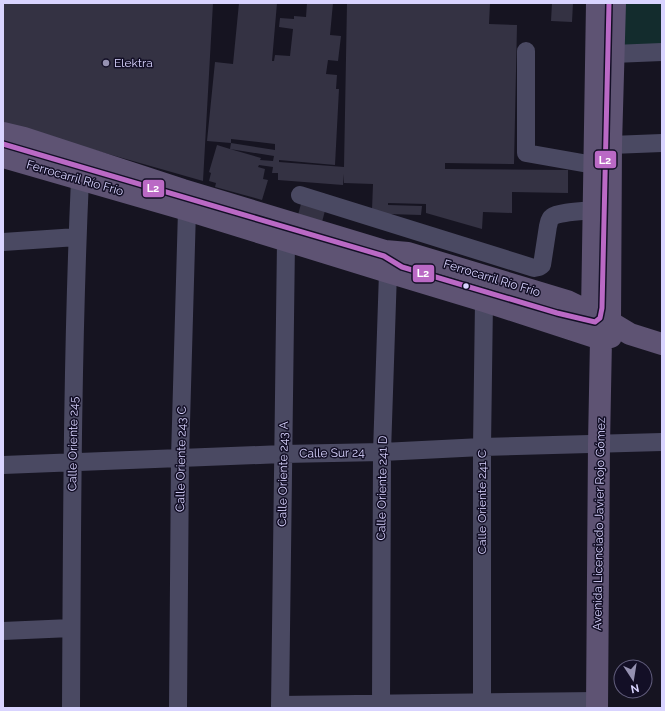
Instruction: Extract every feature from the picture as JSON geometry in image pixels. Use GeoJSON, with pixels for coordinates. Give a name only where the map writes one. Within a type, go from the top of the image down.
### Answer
{"type":"FeatureCollection","features":[{"type":"Feature","properties":{"kind":"main road","name":"Avenida Licenciado Javier Rojo Gómez"},"geometry":{"type":"LineString","coordinates":[[597,3],[593,210],[600,323]]}},
{"type":"Feature","properties":{"kind":"main road","name":"Avenida Licenciado Javier Rojo Gómez"},"geometry":{"type":"LineString","coordinates":[[597,705],[600,323],[611,145],[615,3]]}},
{"type":"Feature","properties":{"kind":"main road","name":"Ferrocarril Río Frío"},"geometry":{"type":"LineString","coordinates":[[3,132],[184,190],[385,251],[408,253],[567,301],[600,323]]}},
{"type":"Feature","properties":{"kind":"main road","name":"Ferrocarril Río Frío"},"geometry":{"type":"LineString","coordinates":[[3,157],[187,210],[484,301],[600,323],[662,344]]}},
{"type":"Feature","properties":{"kind":"street"},"geometry":{"type":"LineString","coordinates":[[3,144],[384,256],[402,267],[542,309],[600,323],[602,308],[609,3]]}},
{"type":"Feature","properties":{"kind":"street"},"geometry":{"type":"LineString","coordinates":[[526,51],[526,153],[594,165]]}},
{"type":"Feature","properties":{"kind":"street"},"geometry":{"type":"LineString","coordinates":[[614,54],[662,52]]}},
{"type":"Feature","properties":{"kind":"street"},"geometry":{"type":"LineString","coordinates":[[611,145],[662,143]]}},
{"type":"Feature","properties":{"kind":"street","name":"Calle Oriente 245"},"geometry":{"type":"LineString","coordinates":[[71,708],[72,462],[77,237],[80,180]]}},
{"type":"Feature","properties":{"kind":"street"},"geometry":{"type":"LineString","coordinates":[[300,195],[534,268],[542,265],[548,226],[553,216],[593,210]]}},
{"type":"Feature","properties":{"kind":"street","name":"Calle Oriente 243 C"},"geometry":{"type":"LineString","coordinates":[[178,708],[180,458],[187,210]]}},
{"type":"Feature","properties":{"kind":"street"},"geometry":{"type":"LineString","coordinates":[[3,242],[77,237]]}},
{"type":"Feature","properties":{"kind":"street","name":"Calle Oriente 243 A"},"geometry":{"type":"LineString","coordinates":[[280,707],[286,241]]}},
{"type":"Feature","properties":{"kind":"street","name":"Calle Oriente 241 D"},"geometry":{"type":"LineString","coordinates":[[381,704],[382,452],[388,272]]}},
{"type":"Feature","properties":{"kind":"street","name":"Calle Oriente 241 C"},"geometry":{"type":"LineString","coordinates":[[482,704],[482,447],[484,301]]}},
{"type":"Feature","properties":{"kind":"street","name":"Calle Sur 24"},"geometry":{"type":"LineString","coordinates":[[3,465],[283,454],[382,452],[482,447],[662,442]]}},
{"type":"Feature","properties":{"kind":"street"},"geometry":{"type":"LineString","coordinates":[[3,630],[71,628]]}},
{"type":"Feature","properties":{"kind":"street"},"geometry":{"type":"LineString","coordinates":[[280,707],[381,704],[597,705]]}},
{"type":"Feature","properties":{"kind":"green space"},"geometry":{"type":"Polygon","coordinates":[[[621,3],[662,3],[662,47],[619,50],[621,3]]]}},
{"type":"Feature","properties":{"kind":"building","name":"Elektra"},"geometry":{"type":"Polygon","coordinates":[[[3,3],[213,3],[203,181],[3,124],[3,3]]]}},
{"type":"Feature","properties":{"kind":"building"},"geometry":{"type":"Polygon","coordinates":[[[239,3],[277,3],[272,61],[274,61],[275,55],[290,56],[293,29],[279,27],[280,18],[294,19],[294,16],[306,17],[307,3],[333,3],[330,35],[341,36],[338,61],[328,60],[326,74],[337,75],[336,89],[339,89],[335,165],[279,160],[279,162],[344,167],[347,3],[490,3],[489,24],[517,25],[514,164],[445,163],[445,169],[568,170],[568,193],[512,192],[512,213],[483,212],[482,229],[426,213],[426,204],[388,203],[388,205],[422,206],[421,215],[388,214],[372,210],[373,184],[344,183],[344,174],[343,185],[278,180],[278,173],[272,173],[273,167],[259,165],[258,167],[265,169],[263,179],[268,180],[262,200],[215,187],[216,183],[209,181],[211,173],[209,172],[217,145],[230,149],[231,143],[207,141],[215,62],[233,64],[239,3]],[[231,139],[231,143],[275,150],[275,144],[231,139]],[[230,149],[261,158],[260,160],[273,161],[274,156],[230,149]]]}},
{"type":"Feature","properties":{"kind":"building"},"geometry":{"type":"Polygon","coordinates":[[[552,3],[573,3],[572,22],[551,21],[552,3]]]}},
{"type":"Feature","properties":{"kind":"building"},"geometry":{"type":"Polygon","coordinates":[[[302,200],[326,207],[322,222],[298,215],[302,200]]]}},
{"type":"Feature","properties":{"kind":"building"},"geometry":{"type":"Polygon","coordinates":[[[415,262],[516,291],[513,301],[424,273],[424,271],[413,267],[415,262]]]}},
{"type":"Feature","properties":{"kind":"transit line","name":"L2"},"geometry":{"type":"LineString","coordinates":[[3,144],[384,256],[402,267],[557,313],[595,322],[600,318],[602,308],[609,3]]}},
{"type":"Feature","properties":{"kind":"place","name":"Elektra"},"geometry":{"type":"Point","coordinates":[106,63]}}]}
